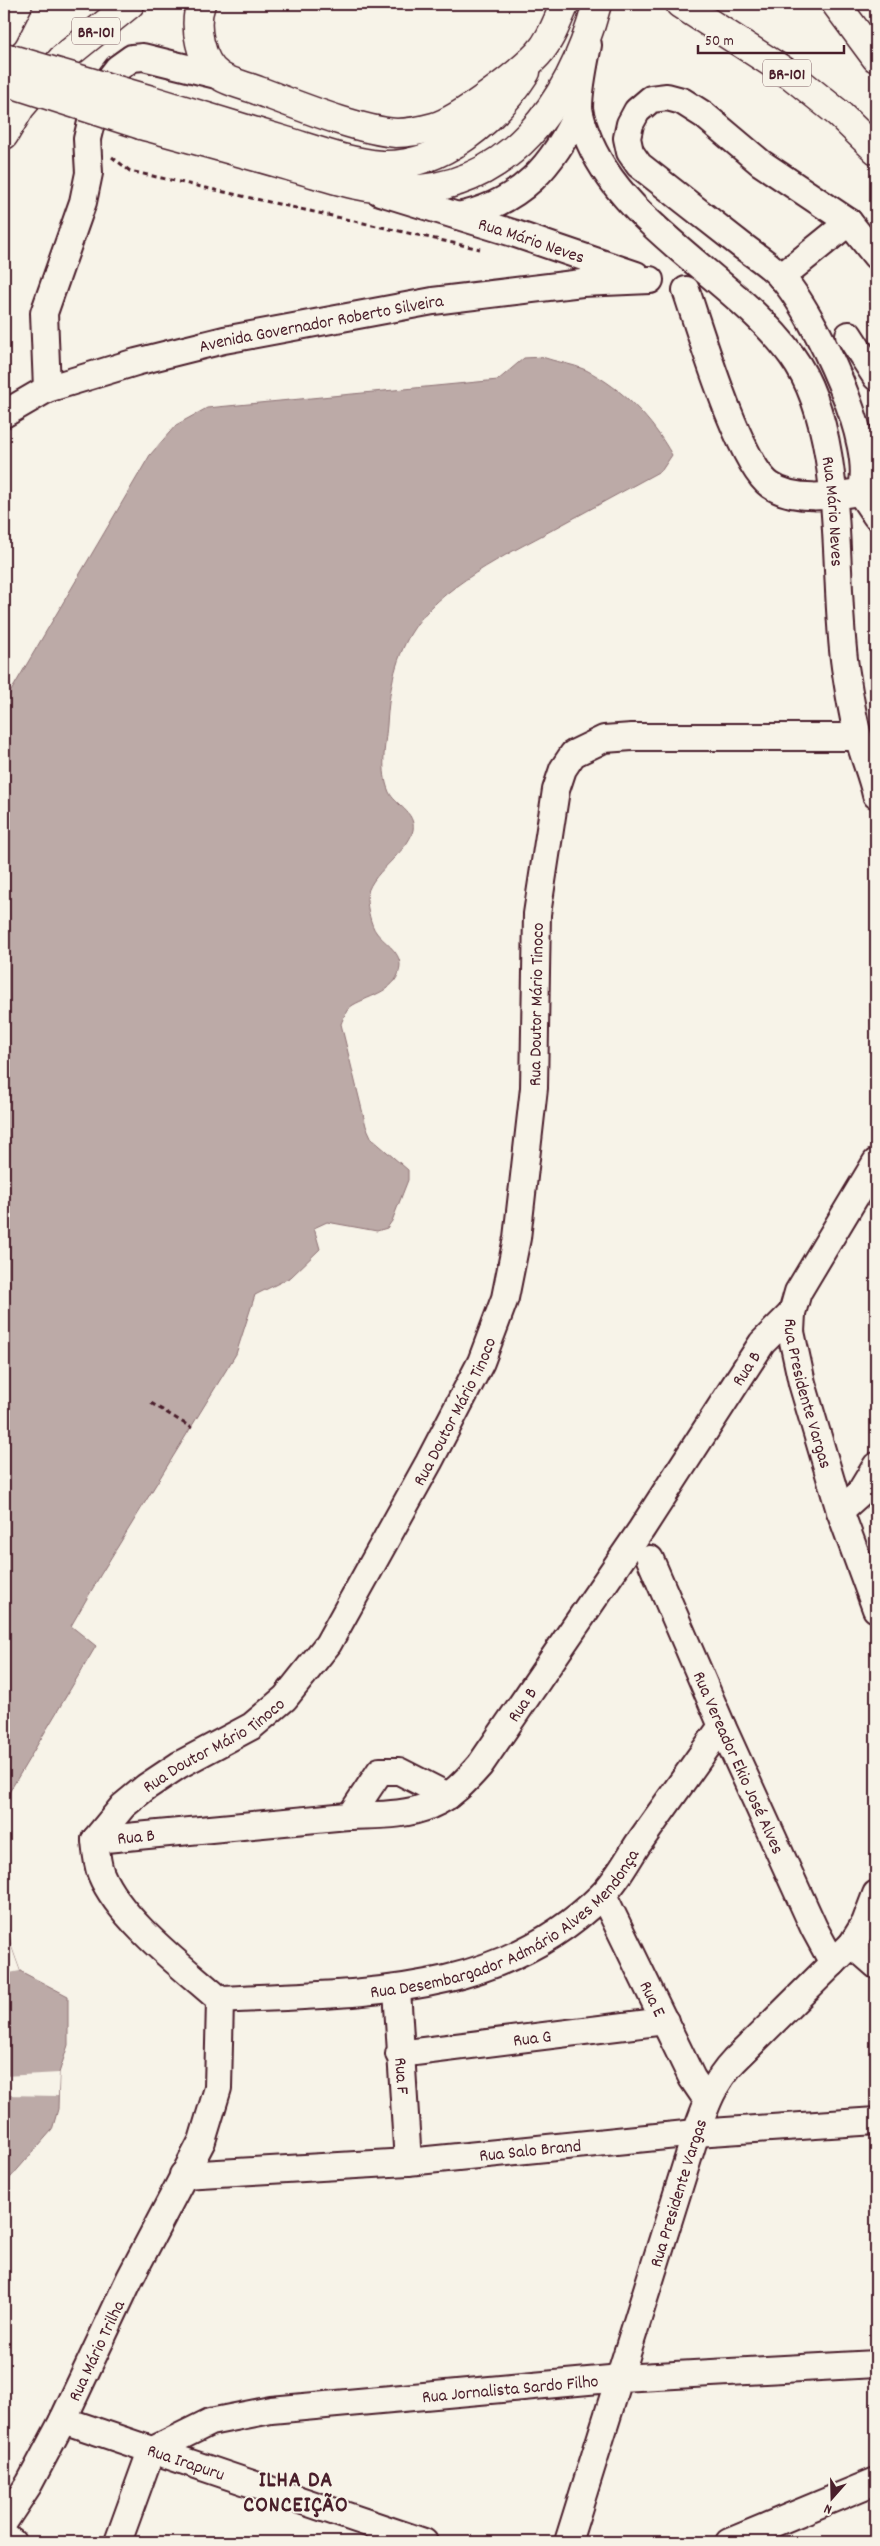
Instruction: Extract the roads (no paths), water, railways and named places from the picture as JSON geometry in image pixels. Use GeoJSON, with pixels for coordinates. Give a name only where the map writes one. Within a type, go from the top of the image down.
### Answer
{"type":"FeatureCollection","features":[{"type":"Feature","properties":{"kind":"main road"},"geometry":{"type":"LineString","coordinates":[[4,32],[18,4]]}},
{"type":"Feature","properties":{"kind":"main road","name":"BR-101"},"geometry":{"type":"LineString","coordinates":[[4,135],[20,108],[62,59],[130,4]]}},
{"type":"Feature","properties":{"kind":"main road"},"geometry":{"type":"LineString","coordinates":[[201,4],[198,12],[199,38],[208,61],[220,76],[315,111],[365,126],[397,133],[434,127],[470,109],[538,54]]}},
{"type":"Feature","properties":{"kind":"main road"},"geometry":{"type":"LineString","coordinates":[[4,82],[302,146],[350,159],[382,165],[411,161],[460,141],[487,120],[523,78],[553,31],[564,4]]}},
{"type":"Feature","properties":{"kind":"main road"},"geometry":{"type":"LineString","coordinates":[[4,57],[146,112],[342,181],[397,190],[432,188],[457,182],[487,168],[519,147],[543,122],[564,88],[590,30],[598,4]]}},
{"type":"Feature","properties":{"kind":"main road"},"geometry":{"type":"LineString","coordinates":[[836,4],[876,58]]}},
{"type":"Feature","properties":{"kind":"main road","name":"BR-101"},"geometry":{"type":"LineString","coordinates":[[684,6],[792,76],[838,113],[876,150]]}},
{"type":"Feature","properties":{"kind":"street","name":"Rua Mário Neves"},"geometry":{"type":"LineString","coordinates":[[590,30],[579,110],[593,151],[610,180],[637,209],[748,310],[765,323],[793,356],[810,385],[823,425],[832,496],[845,666],[858,737]]}},
{"type":"Feature","properties":{"kind":"street"},"geometry":{"type":"LineString","coordinates":[[48,389],[44,312],[83,202],[88,172],[87,139],[101,90],[118,68],[132,58],[143,57],[171,62],[220,76]]}},
{"type":"Feature","properties":{"kind":"street"},"geometry":{"type":"LineString","coordinates":[[686,290],[736,430],[755,468],[770,485],[789,493],[832,496],[860,492],[870,479],[873,469],[870,431],[863,408],[832,345],[781,277],[639,165],[630,152],[627,138],[630,124],[637,111],[651,100],[667,98],[682,101],[704,115],[761,163],[849,222],[876,256]]}},
{"type":"Feature","properties":{"kind":"street"},"geometry":{"type":"LineString","coordinates":[[458,216],[489,206],[532,181],[548,165],[565,140],[579,110]]}},
{"type":"Feature","properties":{"kind":"street","name":"Rua Mário Neves"},"geometry":{"type":"LineString","coordinates":[[342,181],[458,216],[650,280],[748,310]]}},
{"type":"Feature","properties":{"kind":"street"},"geometry":{"type":"LineString","coordinates":[[781,277],[849,222]]}},
{"type":"Feature","properties":{"kind":"street","name":"Avenida Governador Roberto Silveira"},"geometry":{"type":"LineString","coordinates":[[4,414],[48,389],[136,362],[224,340],[433,301],[573,284],[650,280]]}},
{"type":"Feature","properties":{"kind":"street"},"geometry":{"type":"LineString","coordinates":[[848,335],[876,377]]}},
{"type":"Feature","properties":{"kind":"street"},"geometry":{"type":"LineString","coordinates":[[860,492],[876,516]]}},
{"type":"Feature","properties":{"kind":"street","name":"Rua Doutor Mário Tinoco"},"geometry":{"type":"LineString","coordinates":[[95,1840],[123,1806],[146,1787],[179,1765],[252,1726],[285,1698],[328,1644],[425,1470],[481,1362],[505,1298],[517,1238],[534,1088],[537,914],[556,790],[563,768],[573,754],[604,739],[632,737],[858,737]]}},
{"type":"Feature","properties":{"kind":"street"},"geometry":{"type":"LineString","coordinates":[[858,737],[876,796]]}},
{"type":"Feature","properties":{"kind":"street","name":"Rua Presidente Vargas"},"geometry":{"type":"LineString","coordinates":[[876,1162],[805,1278],[792,1313],[791,1332],[802,1383],[840,1510],[876,1609]]}},
{"type":"Feature","properties":{"kind":"street","name":"Rua B"},"geometry":{"type":"LineString","coordinates":[[95,1840],[350,1816],[407,1813],[430,1806],[448,1796],[465,1782],[480,1765],[635,1538],[762,1343],[792,1313]]}},
{"type":"Feature","properties":{"kind":"street"},"geometry":{"type":"LineString","coordinates":[[840,1510],[859,1494],[876,1466]]}},
{"type":"Feature","properties":{"kind":"street","name":"Rua Vereador Ekio José Alves"},"geometry":{"type":"LineString","coordinates":[[650,1559],[722,1726],[814,1928],[833,1963]]}},
{"type":"Feature","properties":{"kind":"street","name":"Rua Desembargador Admário Alves Mendonça"},"geometry":{"type":"LineString","coordinates":[[220,2000],[397,1990],[488,1969],[538,1944],[572,1922],[602,1895],[722,1726]]}},
{"type":"Feature","properties":{"kind":"street"},"geometry":{"type":"LineString","coordinates":[[350,1816],[380,1772],[399,1771],[448,1796]]}},
{"type":"Feature","properties":{"kind":"street"},"geometry":{"type":"LineString","coordinates":[[95,1840],[101,1874],[115,1898],[136,1924],[220,2000],[218,2088],[202,2141],[183,2175]]}},
{"type":"Feature","properties":{"kind":"street","name":"Rua Presidente Vargas"},"geometry":{"type":"LineString","coordinates":[[568,2542],[707,2100],[720,2076],[852,1944],[865,1923],[876,1894]]}},
{"type":"Feature","properties":{"kind":"street","name":"Rua E"},"geometry":{"type":"LineString","coordinates":[[602,1895],[692,2078],[707,2100]]}},
{"type":"Feature","properties":{"kind":"street"},"geometry":{"type":"LineString","coordinates":[[852,1944],[876,1966]]}},
{"type":"Feature","properties":{"kind":"street","name":"Rua F"},"geometry":{"type":"LineString","coordinates":[[397,1990],[399,2054],[408,2162]]}},
{"type":"Feature","properties":{"kind":"street","name":"Rua G"},"geometry":{"type":"LineString","coordinates":[[399,2054],[665,2021]]}},
{"type":"Feature","properties":{"kind":"street","name":"Rua Salo Brand"},"geometry":{"type":"LineString","coordinates":[[183,2175],[408,2162],[696,2132],[876,2121]]}},
{"type":"Feature","properties":{"kind":"street","name":"Rua Mário Trilha"},"geometry":{"type":"LineString","coordinates":[[4,2522],[29,2484],[63,2420],[130,2278],[183,2175]]}},
{"type":"Feature","properties":{"kind":"street","name":"Rua Jornalista Sardo Filho"},"geometry":{"type":"LineString","coordinates":[[151,2451],[210,2422],[271,2410],[620,2378],[876,2364]]}},
{"type":"Feature","properties":{"kind":"street","name":"Rua Irapuru"},"geometry":{"type":"LineString","coordinates":[[63,2420],[151,2451],[246,2481],[413,2540]]}},
{"type":"Feature","properties":{"kind":"street"},"geometry":{"type":"LineString","coordinates":[[118,2542],[151,2451]]}},
{"type":"Feature","properties":{"kind":"street"},"geometry":{"type":"LineString","coordinates":[[730,2542],[876,2481]]}},
{"type":"Feature","properties":{"kind":"street"},"geometry":{"type":"LineString","coordinates":[[4,2536],[12,2542]]}},
{"type":"Feature","properties":{"kind":"district","name":"ILHA DA CONCEIÇÃO"},"geometry":{"type":"Point","coordinates":[296,2490]}}]}
